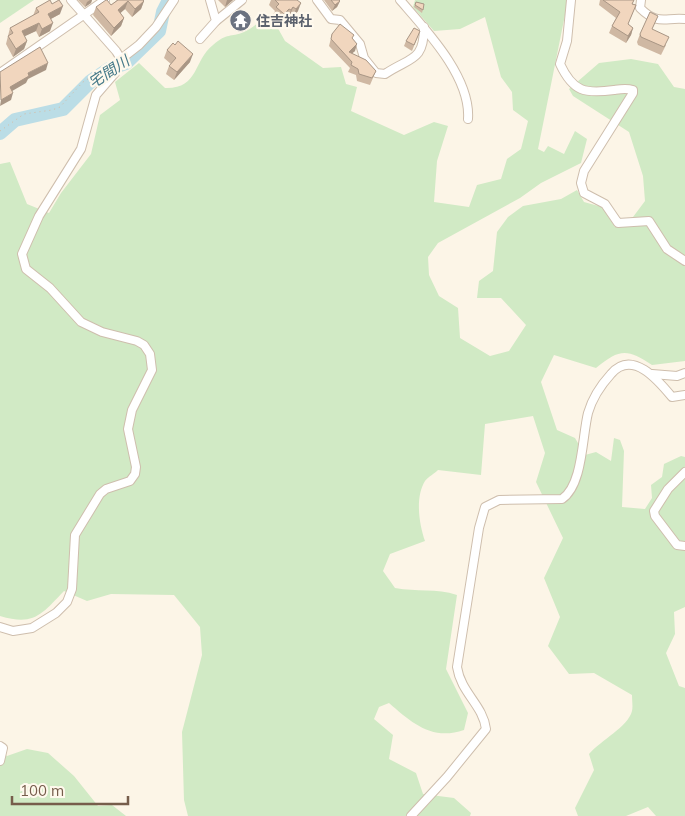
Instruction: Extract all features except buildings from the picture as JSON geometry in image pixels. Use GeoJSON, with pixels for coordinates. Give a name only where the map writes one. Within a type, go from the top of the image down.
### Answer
{"type":"FeatureCollection","features":[{"type":"Feature","properties":{"kind":"street"},"geometry":{"type":"LineString","coordinates":[[71,0],[116,51],[120,61]]}},
{"type":"Feature","properties":{"kind":"street"},"geometry":{"type":"LineString","coordinates":[[0,73],[105,0]]}},
{"type":"Feature","properties":{"kind":"street"},"geometry":{"type":"LineString","coordinates":[[0,627],[13,631],[32,628],[56,613],[67,602],[72,589],[75,535],[100,494],[106,489],[130,481],[135,474],[136,467],[128,429],[132,410],[152,370],[150,354],[144,345],[137,341],[102,332],[81,322],[50,288],[26,268],[22,254],[39,216],[81,149],[96,95],[115,72],[120,61],[156,27],[174,0]]}},
{"type":"Feature","properties":{"kind":"street"},"geometry":{"type":"LineString","coordinates":[[210,0],[216,21]]}},
{"type":"Feature","properties":{"kind":"street"},"geometry":{"type":"LineString","coordinates":[[200,39],[216,21],[242,0]]}},
{"type":"Feature","properties":{"kind":"street"},"geometry":{"type":"LineString","coordinates":[[317,0],[331,19],[340,20],[360,44],[364,58],[376,73],[385,74],[416,57],[424,44],[424,27]]}},
{"type":"Feature","properties":{"kind":"street"},"geometry":{"type":"LineString","coordinates":[[400,0],[441,47],[468,100],[468,119]]}},
{"type":"Feature","properties":{"kind":"street"},"geometry":{"type":"LineString","coordinates":[[641,0],[640,8],[647,14],[665,21],[685,19]]}},
{"type":"Feature","properties":{"kind":"street"},"geometry":{"type":"LineString","coordinates":[[572,1],[567,22],[567,41],[560,64],[566,76],[583,91],[593,92],[626,88],[633,90],[633,93],[584,171],[581,183],[584,193],[605,204],[618,223],[649,221],[667,249],[685,261]]}},
{"type":"Feature","properties":{"kind":"street"},"geometry":{"type":"LineString","coordinates":[[411,816],[447,777],[486,729],[480,711],[461,685],[457,668],[482,513],[485,508],[499,500],[562,500],[568,496],[575,482],[588,413],[605,380],[622,365],[633,365],[652,374],[677,376],[685,373]]}},
{"type":"Feature","properties":{"kind":"street"},"geometry":{"type":"LineString","coordinates":[[652,374],[672,397],[685,394]]}},
{"type":"Feature","properties":{"kind":"street"},"geometry":{"type":"LineString","coordinates":[[685,472],[668,489],[654,511],[655,516],[678,545],[685,546]]}},
{"type":"Feature","properties":{"kind":"street"},"geometry":{"type":"LineString","coordinates":[[0,746],[3,748],[0,761]]}},
{"type":"Feature","properties":{"kind":"path"},"geometry":{"type":"LineString","coordinates":[[0,131],[24,114],[60,107],[92,76],[120,61]]}},
{"type":"Feature","properties":{"kind":"green space"},"geometry":{"type":"Polygon","coordinates":[[[0,0],[34,0],[0,23],[0,0]]]}},
{"type":"Feature","properties":{"kind":"green space"},"geometry":{"type":"Polygon","coordinates":[[[415,0],[568,0],[538,149],[544,152],[548,146],[564,154],[575,131],[587,139],[581,163],[541,183],[520,198],[438,243],[428,257],[429,275],[439,296],[458,308],[460,338],[490,356],[509,351],[526,325],[501,298],[477,298],[479,281],[493,271],[497,232],[508,217],[523,206],[561,199],[577,190],[584,202],[602,207],[615,227],[633,217],[645,201],[643,176],[629,132],[573,96],[569,89],[599,63],[631,59],[658,64],[674,87],[685,89],[685,361],[652,365],[629,353],[623,353],[611,357],[596,368],[554,355],[541,382],[557,430],[575,438],[585,455],[596,452],[611,461],[614,438],[620,440],[624,451],[622,507],[645,509],[652,498],[651,485],[662,477],[664,464],[681,456],[685,457],[685,607],[674,612],[675,634],[666,653],[679,686],[685,688],[685,816],[656,816],[648,807],[626,816],[578,816],[575,808],[594,770],[589,754],[620,728],[629,717],[632,709],[632,695],[594,673],[569,674],[548,646],[560,617],[544,578],[563,538],[536,482],[545,453],[533,416],[485,424],[481,475],[438,470],[425,481],[419,503],[421,527],[425,541],[390,554],[383,571],[395,588],[457,595],[446,669],[468,713],[464,730],[453,733],[432,732],[414,723],[389,703],[379,707],[374,719],[393,735],[389,759],[416,773],[423,794],[454,798],[471,813],[470,816],[188,816],[184,800],[182,732],[202,655],[200,627],[174,595],[111,594],[87,601],[64,591],[43,612],[29,619],[21,620],[0,616],[0,164],[10,162],[27,204],[49,213],[61,193],[91,154],[100,115],[120,100],[115,82],[139,63],[165,88],[184,84],[190,79],[207,51],[213,45],[226,37],[247,30],[270,14],[285,41],[323,68],[341,67],[346,84],[357,87],[351,111],[404,135],[434,122],[448,126],[437,161],[434,202],[469,207],[477,185],[501,179],[507,159],[521,149],[528,121],[513,110],[512,92],[501,77],[485,17],[460,29],[434,31],[413,7],[415,0]]]}},
{"type":"Feature","properties":{"kind":"green space"},"geometry":{"type":"Polygon","coordinates":[[[27,749],[48,753],[74,776],[98,806],[112,805],[126,816],[0,816],[0,750],[7,756],[27,749]]]}},
{"type":"Feature","properties":{"kind":"waterway","name":"宅間川"},"geometry":{"type":"LineString","coordinates":[[0,133],[15,120],[63,109],[91,81],[109,69],[126,63],[159,31],[163,12],[169,0]]}},
{"type":"Feature","properties":{"kind":"place","name":"住吉神社"},"geometry":{"type":"Point","coordinates":[240,21]}}]}
